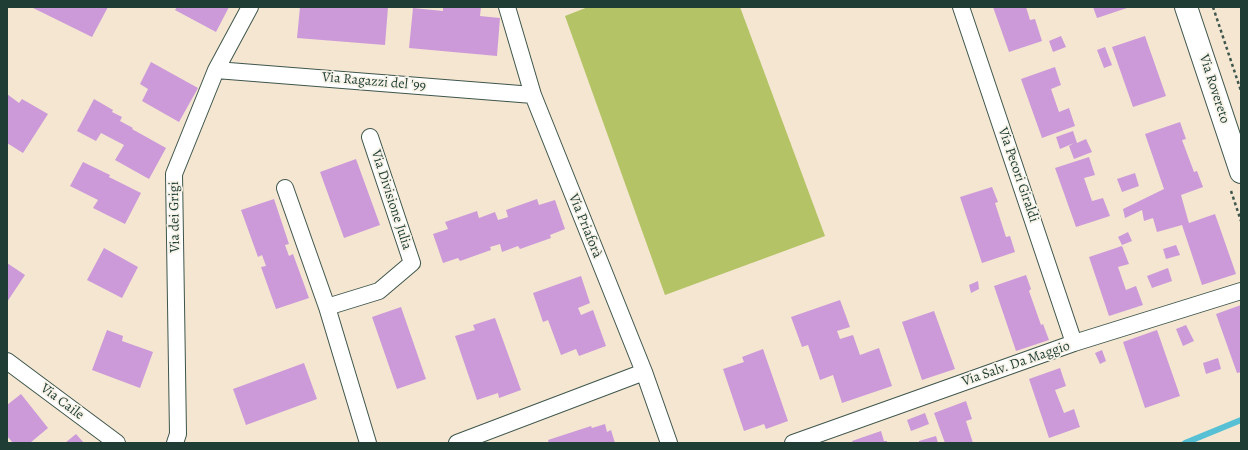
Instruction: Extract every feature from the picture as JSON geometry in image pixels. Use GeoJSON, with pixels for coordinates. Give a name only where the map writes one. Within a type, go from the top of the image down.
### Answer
{"type":"FeatureCollection","features":[{"type":"Feature","properties":{"kind":"main road","name":"Via Rovereto"},"geometry":{"type":"LineString","coordinates":[[1186,7],[1241,172]]}},
{"type":"Feature","properties":{"kind":"street","name":"Via dei Grigi"},"geometry":{"type":"LineString","coordinates":[[175,443],[178,434],[174,174],[216,70],[250,7]]}},
{"type":"Feature","properties":{"kind":"street","name":"Via Priaforà"},"geometry":{"type":"LineString","coordinates":[[507,7],[533,95],[644,372],[669,443]]}},
{"type":"Feature","properties":{"kind":"street","name":"Via Pecori Giraldi"},"geometry":{"type":"LineString","coordinates":[[961,7],[1074,343]]}},
{"type":"Feature","properties":{"kind":"street","name":"Via Ragazzi del '99"},"geometry":{"type":"LineString","coordinates":[[216,70],[533,95]]}},
{"type":"Feature","properties":{"kind":"street","name":"Via Divisione Julia"},"geometry":{"type":"LineString","coordinates":[[327,307],[379,291],[412,263],[370,137]]}},
{"type":"Feature","properties":{"kind":"street"},"geometry":{"type":"LineString","coordinates":[[285,188],[327,307],[368,443]]}},
{"type":"Feature","properties":{"kind":"street","name":"Via Salv. Da Maggio"},"geometry":{"type":"LineString","coordinates":[[793,443],[1074,343],[1241,291]]}},
{"type":"Feature","properties":{"kind":"street","name":"Via Caile"},"geometry":{"type":"LineString","coordinates":[[7,361],[117,443]]}},
{"type":"Feature","properties":{"kind":"street"},"geometry":{"type":"LineString","coordinates":[[457,443],[644,372]]}},
{"type":"Feature","properties":{"kind":"path"},"geometry":{"type":"LineString","coordinates":[[1213,7],[1241,91]]}},
{"type":"Feature","properties":{"kind":"green space"},"geometry":{"type":"Polygon","coordinates":[[[588,7],[740,7],[825,236],[665,295],[565,16],[588,7]]]}},
{"type":"Feature","properties":{"kind":"building"},"geometry":{"type":"Polygon","coordinates":[[[31,7],[108,7],[92,37],[31,7]]]}},
{"type":"Feature","properties":{"kind":"building"},"geometry":{"type":"Polygon","coordinates":[[[177,7],[229,7],[216,32],[175,10],[177,7]]]}},
{"type":"Feature","properties":{"kind":"building"},"geometry":{"type":"Polygon","coordinates":[[[300,7],[388,7],[385,45],[297,38],[300,7]]]}},
{"type":"Feature","properties":{"kind":"building"},"geometry":{"type":"Polygon","coordinates":[[[443,7],[481,7],[480,16],[500,18],[497,56],[409,48],[413,8],[443,11],[443,7]]]}},
{"type":"Feature","properties":{"kind":"building"},"geometry":{"type":"Polygon","coordinates":[[[993,7],[1026,7],[1030,20],[1035,19],[1042,41],[1009,52],[993,7]]]}},
{"type":"Feature","properties":{"kind":"building"},"geometry":{"type":"Polygon","coordinates":[[[1093,7],[1130,7],[1097,18],[1093,7]]]}},
{"type":"Feature","properties":{"kind":"building"},"geometry":{"type":"Polygon","coordinates":[[[1061,36],[1066,47],[1053,52],[1049,41],[1061,36]]]}},
{"type":"Feature","properties":{"kind":"building"},"geometry":{"type":"Polygon","coordinates":[[[1145,36],[1166,96],[1133,107],[1112,47],[1145,36]]]}},
{"type":"Feature","properties":{"kind":"building"},"geometry":{"type":"Polygon","coordinates":[[[1105,47],[1112,65],[1104,68],[1097,50],[1105,47]]]}},
{"type":"Feature","properties":{"kind":"building"},"geometry":{"type":"Polygon","coordinates":[[[151,62],[198,88],[179,122],[142,101],[148,89],[140,84],[151,62]]]}},
{"type":"Feature","properties":{"kind":"building"},"geometry":{"type":"Polygon","coordinates":[[[1055,67],[1061,85],[1051,89],[1059,112],[1069,108],[1075,126],[1042,138],[1021,79],[1055,67]]]}},
{"type":"Feature","properties":{"kind":"building"},"geometry":{"type":"Polygon","coordinates":[[[7,94],[19,103],[22,99],[48,114],[23,153],[7,143],[7,94]]]}},
{"type":"Feature","properties":{"kind":"building"},"geometry":{"type":"Polygon","coordinates":[[[94,99],[113,110],[112,112],[122,117],[120,121],[166,148],[149,179],[115,160],[124,145],[101,133],[96,141],[77,131],[94,99]]]}},
{"type":"Feature","properties":{"kind":"building"},"geometry":{"type":"Polygon","coordinates":[[[1180,122],[1186,139],[1182,140],[1194,172],[1197,171],[1203,187],[1181,195],[1189,223],[1215,214],[1236,274],[1202,285],[1182,225],[1157,232],[1153,218],[1144,221],[1142,210],[1125,218],[1123,209],[1164,189],[1145,134],[1180,122]]]}},
{"type":"Feature","properties":{"kind":"building"},"geometry":{"type":"Polygon","coordinates":[[[1073,131],[1077,143],[1086,139],[1092,152],[1074,159],[1069,146],[1074,143],[1060,149],[1056,137],[1073,131]]]}},
{"type":"Feature","properties":{"kind":"building"},"geometry":{"type":"Polygon","coordinates":[[[1089,157],[1095,175],[1084,178],[1092,201],[1103,198],[1110,216],[1076,227],[1055,168],[1089,157]]]}},
{"type":"Feature","properties":{"kind":"building"},"geometry":{"type":"Polygon","coordinates":[[[356,159],[380,225],[344,238],[320,172],[356,159]]]}},
{"type":"Feature","properties":{"kind":"building"},"geometry":{"type":"Polygon","coordinates":[[[83,162],[110,175],[109,177],[141,193],[125,224],[93,208],[98,200],[70,186],[83,162]]]}},
{"type":"Feature","properties":{"kind":"building"},"geometry":{"type":"Polygon","coordinates":[[[1135,173],[1139,186],[1122,192],[1117,179],[1135,173]]]}},
{"type":"Feature","properties":{"kind":"building"},"geometry":{"type":"Polygon","coordinates":[[[992,187],[998,202],[995,203],[1006,237],[1010,236],[1015,252],[982,263],[960,197],[992,187]]]}},
{"type":"Feature","properties":{"kind":"building"},"geometry":{"type":"Polygon","coordinates":[[[274,199],[289,244],[285,245],[289,256],[293,254],[309,298],[276,309],[261,267],[266,266],[262,255],[258,257],[241,210],[274,199]]]}},
{"type":"Feature","properties":{"kind":"building"},"geometry":{"type":"Polygon","coordinates":[[[537,199],[539,205],[555,200],[565,229],[550,235],[551,238],[520,249],[518,246],[502,252],[500,244],[490,247],[491,250],[460,261],[458,258],[443,263],[433,234],[448,229],[445,222],[477,211],[479,218],[495,212],[498,220],[508,217],[506,210],[537,199]]]}},
{"type":"Feature","properties":{"kind":"building"},"geometry":{"type":"Polygon","coordinates":[[[1128,232],[1132,241],[1122,245],[1118,237],[1128,232]]]}},
{"type":"Feature","properties":{"kind":"building"},"geometry":{"type":"Polygon","coordinates":[[[1176,245],[1180,255],[1166,259],[1163,249],[1176,245]]]}},
{"type":"Feature","properties":{"kind":"building"},"geometry":{"type":"Polygon","coordinates":[[[1122,246],[1129,264],[1118,267],[1126,290],[1136,286],[1143,305],[1109,316],[1089,257],[1122,246]]]}},
{"type":"Feature","properties":{"kind":"building"},"geometry":{"type":"Polygon","coordinates":[[[104,248],[138,267],[122,298],[87,280],[104,248]]]}},
{"type":"Feature","properties":{"kind":"building"},"geometry":{"type":"Polygon","coordinates":[[[7,263],[25,275],[7,302],[7,263]]]}},
{"type":"Feature","properties":{"kind":"building"},"geometry":{"type":"Polygon","coordinates":[[[1168,268],[1172,281],[1152,288],[1147,276],[1168,268]]]}},
{"type":"Feature","properties":{"kind":"building"},"geometry":{"type":"Polygon","coordinates":[[[1026,275],[1031,289],[1029,291],[1041,325],[1043,324],[1049,340],[1016,351],[994,286],[1026,275]]]}},
{"type":"Feature","properties":{"kind":"building"},"geometry":{"type":"Polygon","coordinates":[[[581,276],[590,303],[578,308],[581,315],[593,310],[606,346],[579,356],[576,349],[561,355],[548,320],[543,322],[533,293],[581,276]]]}},
{"type":"Feature","properties":{"kind":"building"},"geometry":{"type":"Polygon","coordinates":[[[978,281],[979,289],[971,293],[969,285],[978,281]]]}},
{"type":"Feature","properties":{"kind":"building"},"geometry":{"type":"Polygon","coordinates":[[[840,300],[850,327],[837,331],[840,339],[853,335],[860,355],[879,348],[892,386],[842,403],[833,375],[820,380],[808,345],[802,347],[791,317],[840,300]]]}},
{"type":"Feature","properties":{"kind":"building"},"geometry":{"type":"Polygon","coordinates":[[[1241,305],[1241,372],[1237,373],[1216,314],[1241,305]]]}},
{"type":"Feature","properties":{"kind":"building"},"geometry":{"type":"Polygon","coordinates":[[[401,307],[426,379],[397,389],[372,317],[401,307]]]}},
{"type":"Feature","properties":{"kind":"building"},"geometry":{"type":"Polygon","coordinates":[[[934,311],[955,369],[922,380],[902,322],[934,311]]]}},
{"type":"Feature","properties":{"kind":"building"},"geometry":{"type":"Polygon","coordinates":[[[495,318],[521,390],[499,398],[498,393],[477,400],[455,336],[475,330],[473,325],[495,318]]]}},
{"type":"Feature","properties":{"kind":"building"},"geometry":{"type":"Polygon","coordinates":[[[1186,325],[1194,341],[1183,346],[1176,329],[1186,325]]]}},
{"type":"Feature","properties":{"kind":"building"},"geometry":{"type":"Polygon","coordinates":[[[107,330],[123,336],[122,341],[153,352],[140,388],[92,370],[107,330]]]}},
{"type":"Feature","properties":{"kind":"building"},"geometry":{"type":"Polygon","coordinates":[[[1157,330],[1180,396],[1145,408],[1123,342],[1157,330]]]}},
{"type":"Feature","properties":{"kind":"building"},"geometry":{"type":"Polygon","coordinates":[[[763,349],[788,421],[766,429],[764,424],[744,431],[723,369],[744,362],[742,357],[763,349]]]}},
{"type":"Feature","properties":{"kind":"building"},"geometry":{"type":"Polygon","coordinates":[[[1102,350],[1106,361],[1100,364],[1095,353],[1102,350]]]}},
{"type":"Feature","properties":{"kind":"building"},"geometry":{"type":"Polygon","coordinates":[[[1218,358],[1221,369],[1206,374],[1203,363],[1218,358]]]}},
{"type":"Feature","properties":{"kind":"building"},"geometry":{"type":"Polygon","coordinates":[[[304,363],[317,399],[246,425],[233,389],[304,363]]]}},
{"type":"Feature","properties":{"kind":"building"},"geometry":{"type":"Polygon","coordinates":[[[1060,368],[1066,386],[1055,390],[1064,413],[1074,409],[1080,427],[1049,438],[1029,379],[1060,368]]]}},
{"type":"Feature","properties":{"kind":"building"},"geometry":{"type":"Polygon","coordinates":[[[21,394],[48,428],[30,443],[13,443],[7,436],[7,405],[21,394]]]}},
{"type":"Feature","properties":{"kind":"building"},"geometry":{"type":"Polygon","coordinates":[[[966,401],[972,419],[966,421],[973,443],[945,443],[934,413],[966,401]]]}},
{"type":"Feature","properties":{"kind":"building"},"geometry":{"type":"Polygon","coordinates":[[[925,413],[929,424],[911,431],[907,420],[925,413]]]}},
{"type":"Feature","properties":{"kind":"building"},"geometry":{"type":"Polygon","coordinates":[[[605,424],[607,432],[611,430],[615,443],[549,443],[548,440],[591,426],[592,428],[605,424]]]}},
{"type":"Feature","properties":{"kind":"building"},"geometry":{"type":"Polygon","coordinates":[[[881,431],[884,441],[887,441],[887,443],[853,443],[852,441],[881,431]]]}},
{"type":"Feature","properties":{"kind":"building"},"geometry":{"type":"Polygon","coordinates":[[[76,434],[84,443],[65,443],[76,434]]]}},
{"type":"Feature","properties":{"kind":"building"},"geometry":{"type":"Polygon","coordinates":[[[936,436],[938,443],[919,443],[919,441],[936,436]]]}},
{"type":"Feature","properties":{"kind":"waterway"},"geometry":{"type":"LineString","coordinates":[[1185,443],[1241,420]]}}]}
